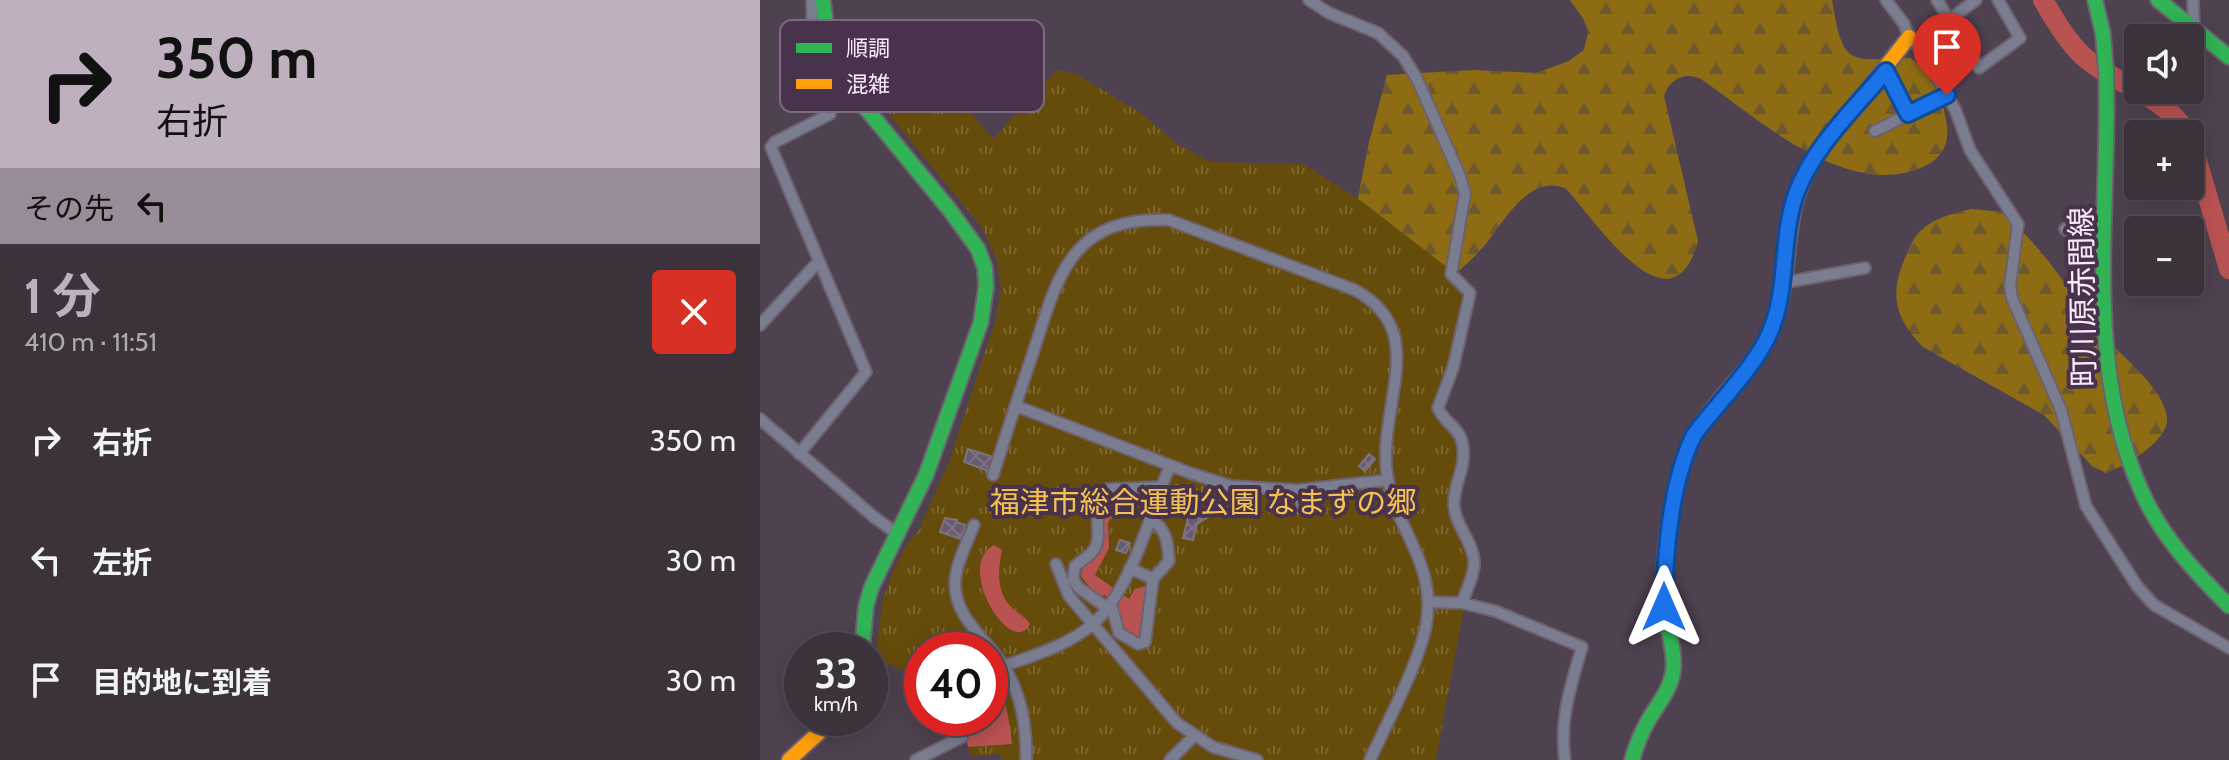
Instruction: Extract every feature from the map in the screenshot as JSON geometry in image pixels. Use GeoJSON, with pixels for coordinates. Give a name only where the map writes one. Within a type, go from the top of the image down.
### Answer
{"type":"FeatureCollection","features":[{"type":"Feature","properties":{"kind":"street"},"geometry":{"type":"LineString","coordinates":[[812,0],[812,20]]}},
{"type":"Feature","properties":{"kind":"street"},"geometry":{"type":"LineString","coordinates":[[823,0],[824,20]]}},
{"type":"Feature","properties":{"kind":"street"},"geometry":{"type":"LineString","coordinates":[[1309,0],[1329,13],[1378,33],[1403,56],[1417,79],[1465,194],[1451,274],[1470,293],[1453,368],[1438,408],[1440,415],[1455,427],[1462,438],[1464,452],[1454,506],[1475,565],[1462,603]]}},
{"type":"Feature","properties":{"kind":"street"},"geometry":{"type":"LineString","coordinates":[[1886,0],[1904,24],[1909,37],[1920,48],[1947,95],[1970,150],[2018,224],[2010,286],[2012,298],[2061,410],[2086,506],[2137,586],[2154,605],[2229,648]]}},
{"type":"Feature","properties":{"kind":"street"},"geometry":{"type":"LineString","coordinates":[[1937,0],[1979,68],[2020,38],[1998,0]]}},
{"type":"Feature","properties":{"kind":"street"},"geometry":{"type":"LineString","coordinates":[[1950,19],[1976,0]]}},
{"type":"Feature","properties":{"kind":"street","name":"町川原赤間線"},"geometry":{"type":"LineString","coordinates":[[2095,0],[2106,59],[2107,85],[2105,340],[2109,385],[2120,437],[2142,493],[2169,538],[2229,606]]}},
{"type":"Feature","properties":{"kind":"street"},"geometry":{"type":"LineString","coordinates":[[2158,0],[2188,24]]}},
{"type":"Feature","properties":{"kind":"street"},"geometry":{"type":"LineString","coordinates":[[2193,0],[2194,24]]}},
{"type":"Feature","properties":{"kind":"street"},"geometry":{"type":"LineString","coordinates":[[1632,760],[1645,726],[1672,674],[1673,661],[1664,607],[1665,560],[1669,524],[1687,449],[1694,435],[1769,335],[1777,315],[1795,196],[1803,179],[1820,151],[1886,71],[1909,37]]}},
{"type":"Feature","properties":{"kind":"street"},"geometry":{"type":"LineString","coordinates":[[2204,37],[2229,57]]}},
{"type":"Feature","properties":{"kind":"street"},"geometry":{"type":"LineString","coordinates":[[1886,71],[1908,114]]}},
{"type":"Feature","properties":{"kind":"street"},"geometry":{"type":"LineString","coordinates":[[1875,131],[1947,95]]}},
{"type":"Feature","properties":{"kind":"street"},"geometry":{"type":"LineString","coordinates":[[799,454],[866,372],[771,147],[830,112]]}},
{"type":"Feature","properties":{"kind":"street"},"geometry":{"type":"LineString","coordinates":[[864,632],[872,586],[935,454],[985,305],[985,268],[966,231],[867,112]]}},
{"type":"Feature","properties":{"kind":"street"},"geometry":{"type":"LineString","coordinates":[[993,475],[1055,285],[1073,255],[1086,242],[1112,227],[1137,220],[1169,220],[1355,290],[1371,299],[1383,313],[1396,344],[1386,432],[1388,480],[1396,508],[1421,560],[1429,602],[1427,623],[1419,648],[1370,760]]}},
{"type":"Feature","properties":{"kind":"street"},"geometry":{"type":"LineString","coordinates":[[2065,229],[2105,263]]}},
{"type":"Feature","properties":{"kind":"street"},"geometry":{"type":"LineString","coordinates":[[760,324],[819,261]]}},
{"type":"Feature","properties":{"kind":"street"},"geometry":{"type":"LineString","coordinates":[[1782,283],[1865,268]]}},
{"type":"Feature","properties":{"kind":"street"},"geometry":{"type":"LineString","coordinates":[[1016,406],[1231,486],[1298,490],[1388,480]]}},
{"type":"Feature","properties":{"kind":"street"},"geometry":{"type":"LineString","coordinates":[[760,419],[896,533]]}},
{"type":"Feature","properties":{"kind":"street"},"geometry":{"type":"LineString","coordinates":[[1008,664],[1062,644],[1093,624],[1109,606],[1130,568],[1170,465]]}},
{"type":"Feature","properties":{"kind":"street"},"geometry":{"type":"LineString","coordinates":[[1149,519],[1161,526],[1169,556],[1165,566],[1153,579],[1145,642],[1138,644],[1119,633],[1115,626],[1114,609],[1078,587],[1072,574],[1075,566],[1095,550],[1097,544],[1096,518],[1100,511],[1098,507],[1082,502],[1108,489],[1161,487]]}},
{"type":"Feature","properties":{"kind":"street"},"geometry":{"type":"LineString","coordinates":[[974,525],[958,564],[955,585],[957,599],[976,632]]}},
{"type":"Feature","properties":{"kind":"street"},"geometry":{"type":"LineString","coordinates":[[1056,564],[1069,596],[1168,713],[1194,736],[1213,747],[1257,760]]}},
{"type":"Feature","properties":{"kind":"street"},"geometry":{"type":"LineString","coordinates":[[1130,568],[1153,579]]}},
{"type":"Feature","properties":{"kind":"street"},"geometry":{"type":"LineString","coordinates":[[1429,602],[1462,603],[1495,611],[1582,647],[1567,698],[1562,737],[1565,760]]}},
{"type":"Feature","properties":{"kind":"street"},"geometry":{"type":"LineString","coordinates":[[1008,675],[1024,719],[1026,760]]}},
{"type":"Feature","properties":{"kind":"street"},"geometry":{"type":"LineString","coordinates":[[789,760],[815,736]]}},
{"type":"Feature","properties":{"kind":"street"},"geometry":{"type":"LineString","coordinates":[[1170,760],[1194,736]]}},
{"type":"Feature","properties":{"kind":"street"},"geometry":{"type":"LineString","coordinates":[[916,760],[962,737]]}},
{"type":"Feature","properties":{"kind":"green space"},"geometry":{"type":"Polygon","coordinates":[[[1570,0],[1832,0],[1840,38],[1852,55],[1874,59],[1911,58],[1926,73],[1943,106],[1947,139],[1940,155],[1925,166],[1896,174],[1866,173],[1836,165],[1807,151],[1701,79],[1684,76],[1670,85],[1664,96],[1698,241],[1686,268],[1670,278],[1651,275],[1632,262],[1565,188],[1552,185],[1540,188],[1519,202],[1481,250],[1449,280],[1350,238],[1369,142],[1387,75],[1473,70],[1536,73],[1569,61],[1584,50],[1588,33],[1584,20],[1570,0]]]}},
{"type":"Feature","properties":{"kind":"green space","name":"福津市総合運動公園 なまずの郷"},"geometry":{"type":"Polygon","coordinates":[[[1057,70],[1078,75],[1142,114],[1177,144],[1211,162],[1304,164],[1364,203],[1475,289],[1459,360],[1441,408],[1466,435],[1467,469],[1459,493],[1458,509],[1479,558],[1479,571],[1464,607],[1436,760],[1002,760],[1000,754],[970,756],[966,736],[1008,736],[1008,632],[904,632],[904,672],[888,664],[888,632],[879,632],[882,603],[893,571],[909,541],[919,530],[949,462],[996,319],[1001,290],[997,260],[981,226],[887,112],[969,112],[993,139],[1018,112],[1044,112],[1044,84],[1057,70]]]}},
{"type":"Feature","properties":{"kind":"green space"},"geometry":{"type":"Polygon","coordinates":[[[1971,209],[2004,212],[2044,255],[2104,336],[2159,396],[2167,418],[2166,427],[2154,444],[2134,459],[2106,473],[2092,466],[2044,415],[1923,347],[1906,326],[1896,295],[1900,271],[1913,241],[1921,230],[1935,221],[1971,209]]]}},
{"type":"Feature","properties":{"kind":"shaded area"},"geometry":{"type":"Polygon","coordinates":[[[1137,495],[1141,496],[1134,507],[1142,513],[1119,514],[1108,522],[1109,548],[1095,575],[1129,599],[1134,590],[1145,586],[1147,591],[1142,610],[1144,629],[1140,639],[1122,630],[1118,609],[1105,595],[1097,596],[1081,576],[1083,567],[1101,552],[1104,519],[1116,511],[1129,508],[1137,495]]]}},
{"type":"Feature","properties":{"kind":"shaded area"},"geometry":{"type":"Polygon","coordinates":[[[994,545],[1002,550],[999,573],[1006,601],[1030,624],[1022,632],[1011,630],[1000,621],[983,589],[980,572],[983,556],[994,545]]]}},
{"type":"Feature","properties":{"kind":"shaded area"},"geometry":{"type":"Polygon","coordinates":[[[1008,718],[1012,744],[968,747],[966,736],[1008,736],[1008,718]]]}},
{"type":"Feature","properties":{"kind":"building"},"geometry":{"type":"Polygon","coordinates":[[[968,449],[993,457],[988,471],[964,462],[968,449]]]}},
{"type":"Feature","properties":{"kind":"building"},"geometry":{"type":"Polygon","coordinates":[[[1369,454],[1375,459],[1365,471],[1359,466],[1369,454]]]}},
{"type":"Feature","properties":{"kind":"building"},"geometry":{"type":"Polygon","coordinates":[[[1176,485],[1195,492],[1192,499],[1174,493],[1176,485]]]}},
{"type":"Feature","properties":{"kind":"building"},"geometry":{"type":"Polygon","coordinates":[[[1226,496],[1246,502],[1243,511],[1226,506],[1197,524],[1193,540],[1183,538],[1188,518],[1226,496]]]}},
{"type":"Feature","properties":{"kind":"building"},"geometry":{"type":"Polygon","coordinates":[[[1318,498],[1319,512],[1298,514],[1296,501],[1318,498]]]}},
{"type":"Feature","properties":{"kind":"building"},"geometry":{"type":"Polygon","coordinates":[[[945,518],[965,525],[961,539],[940,532],[945,518]]]}},
{"type":"Feature","properties":{"kind":"building"},"geometry":{"type":"Polygon","coordinates":[[[1120,540],[1130,543],[1126,553],[1116,550],[1120,540]]]}},
{"type":"Feature","properties":{"kind":"waterway"},"geometry":{"type":"LineString","coordinates":[[2043,0],[2066,37],[2083,56],[2153,100],[2177,120]]}},
{"type":"Feature","properties":{"kind":"waterway"},"geometry":{"type":"LineString","coordinates":[[2204,184],[2229,269]]}},
{"type":"Feature","properties":{"kind":"traffic: fast"},"geometry":{"type":"LineString","coordinates":[[823,0],[825,20]]}},
{"type":"Feature","properties":{"kind":"traffic: fast"},"geometry":{"type":"LineString","coordinates":[[2095,0],[2103,34],[2106,69],[2103,282],[2111,388],[2123,440],[2149,507],[2179,552],[2229,606]]}},
{"type":"Feature","properties":{"kind":"traffic: fast"},"geometry":{"type":"LineString","coordinates":[[2158,0],[2229,57]]}},
{"type":"Feature","properties":{"kind":"traffic: fast"},"geometry":{"type":"LineString","coordinates":[[864,632],[872,586],[926,475],[981,322],[986,287],[985,268],[978,249],[869,112]]}},
{"type":"Feature","properties":{"kind":"traffic: fast"},"geometry":{"type":"LineString","coordinates":[[1632,760],[1643,730],[1666,692],[1673,672],[1664,568],[1671,512],[1685,457],[1705,419],[1769,335],[1782,293],[1798,193],[1819,152]]}},
{"type":"Feature","properties":{"kind":"traffic: slow"},"geometry":{"type":"LineString","coordinates":[[1819,152],[1909,37]]}},
{"type":"Feature","properties":{"kind":"traffic: slow"},"geometry":{"type":"LineString","coordinates":[[789,760],[815,736]]}},
{"type":"Feature","properties":{"kind":"route"},"geometry":{"type":"LineString","coordinates":[[1664,607],[1669,524],[1687,449],[1694,435],[1769,335],[1783,286],[1795,196],[1803,179],[1820,151],[1886,71],[1908,114],[1947,95]]}}]}
